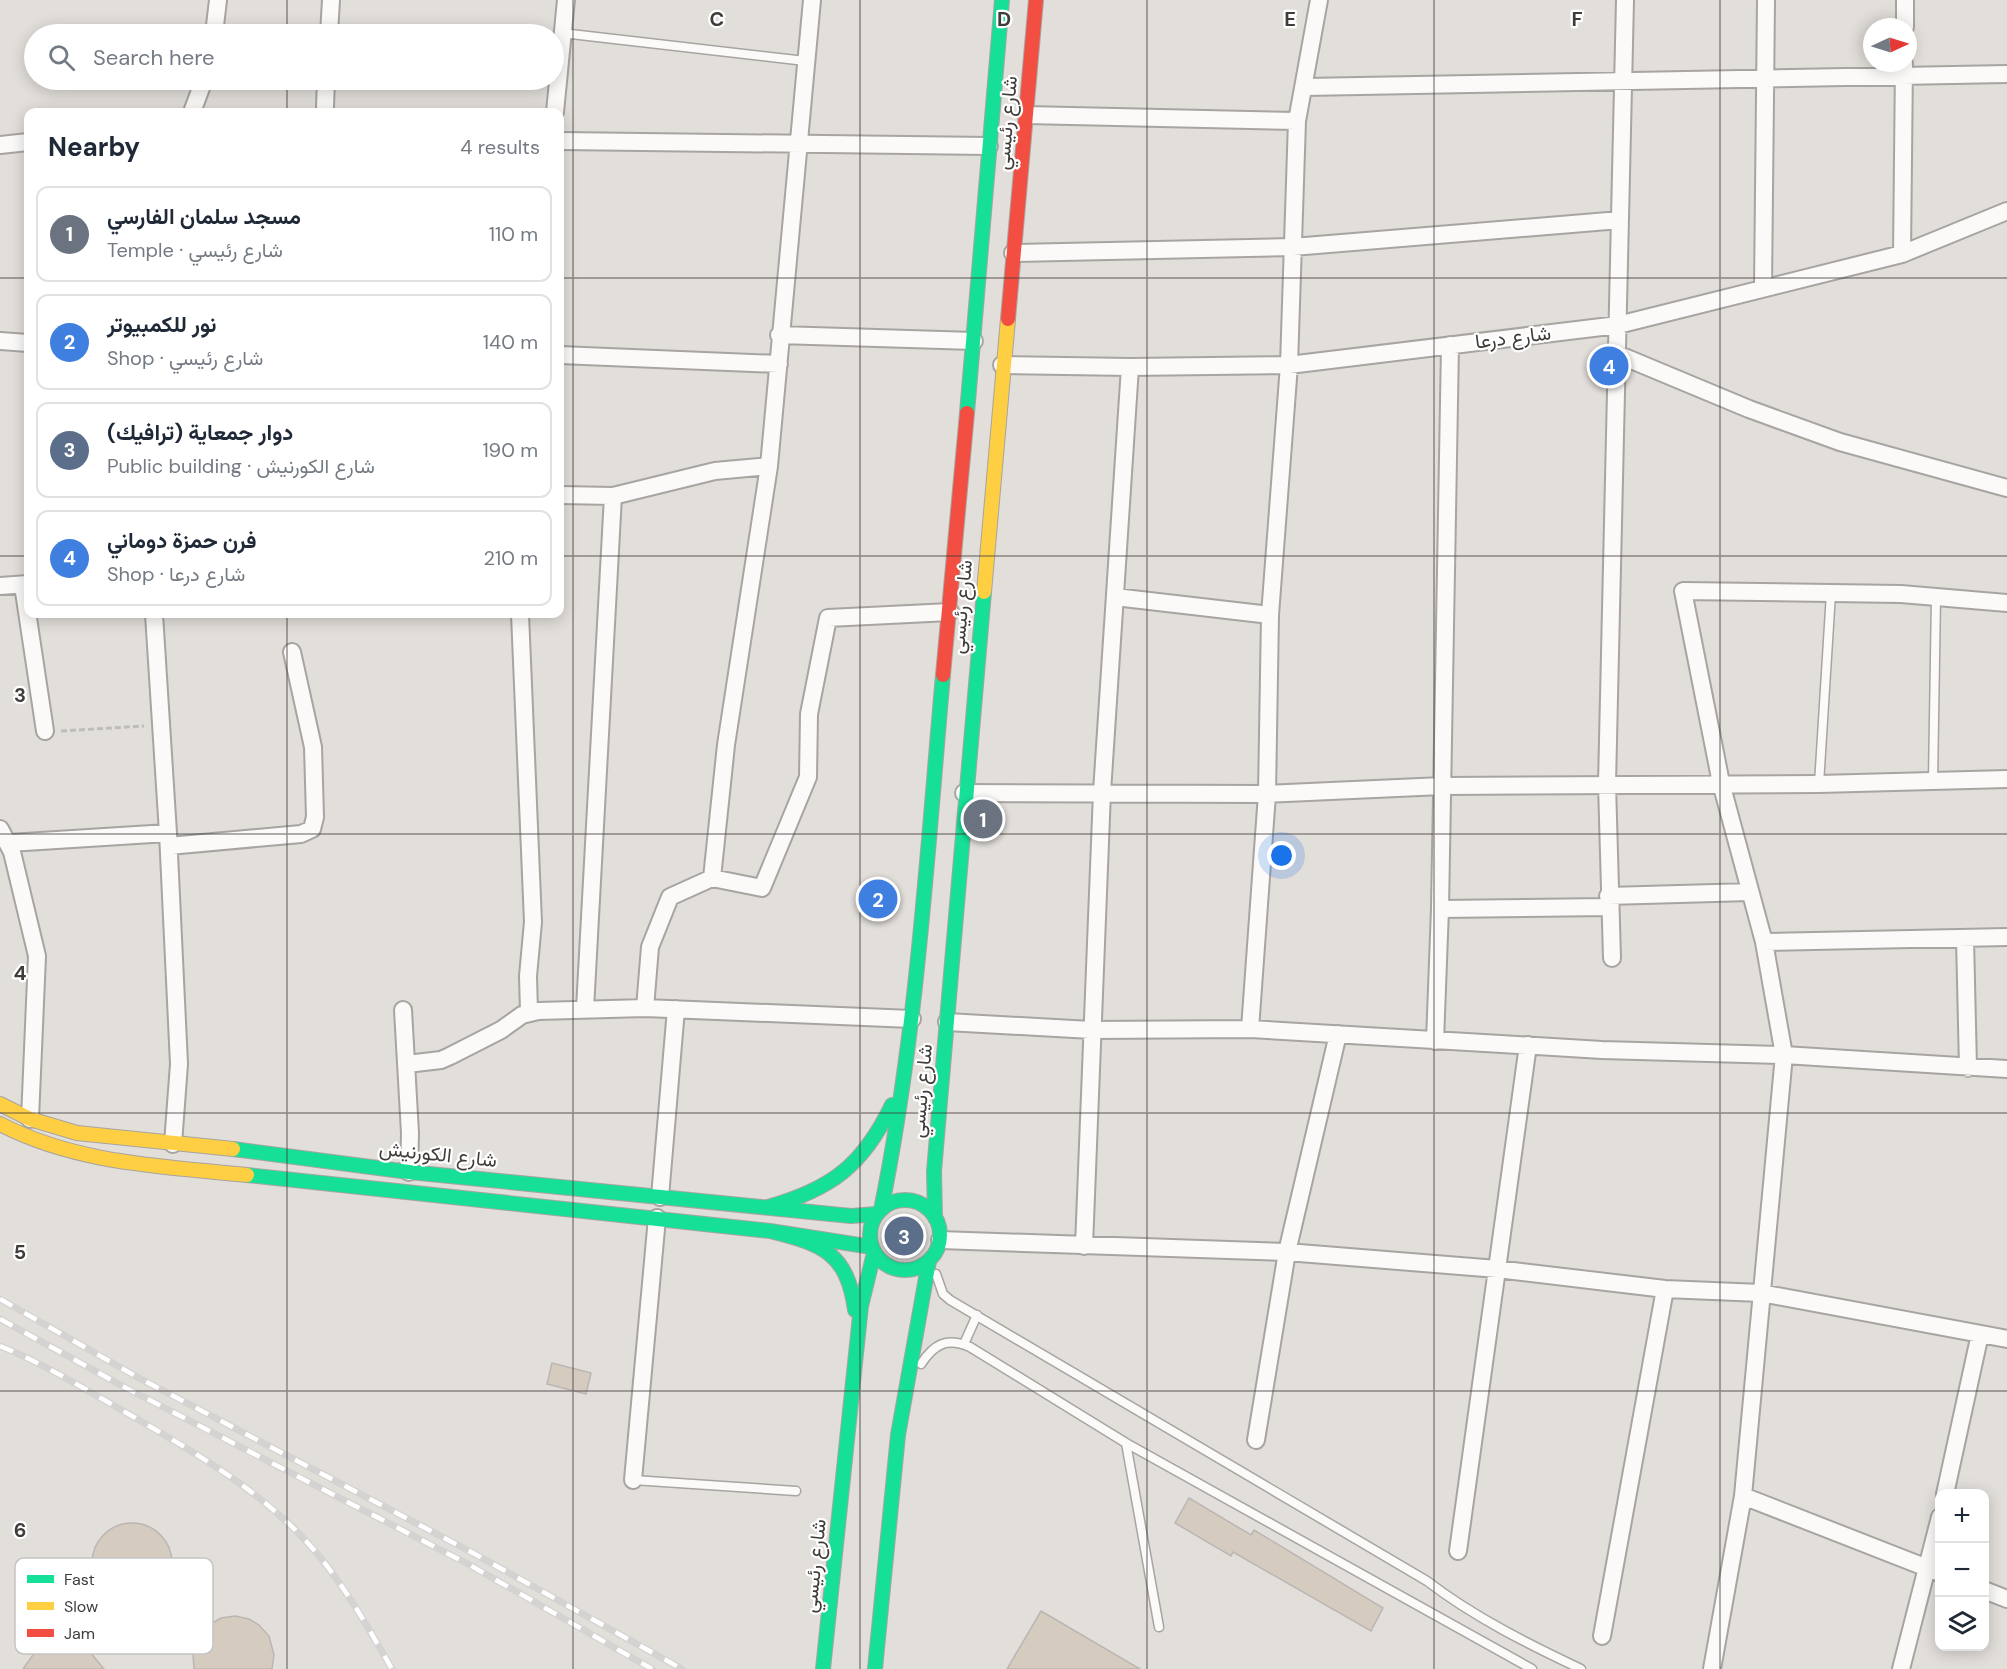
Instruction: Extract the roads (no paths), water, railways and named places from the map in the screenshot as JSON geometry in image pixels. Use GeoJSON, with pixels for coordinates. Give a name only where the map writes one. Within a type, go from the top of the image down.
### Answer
{"type":"FeatureCollection","features":[{"type":"Feature","properties":{"kind":"main road","name":"شارع رئيسي"},"geometry":{"type":"LineString","coordinates":[[935,1218],[934,1171],[964,793],[1013,253],[1003,141],[1002,0]]}},
{"type":"Feature","properties":{"kind":"main road","name":"شارع رئيسي"},"geometry":{"type":"LineString","coordinates":[[879,1212],[898,1126],[912,1019],[974,341],[1003,141],[1026,115],[1036,0]]}},
{"type":"Feature","properties":{"kind":"main road"},"geometry":{"type":"LineString","coordinates":[[768,1206],[825,1188],[843,1177],[856,1164],[882,1130],[907,1060]]}},
{"type":"Feature","properties":{"kind":"main road","name":"شارع الكورنيش"},"geometry":{"type":"LineString","coordinates":[[0,1104],[30,1119],[77,1134],[269,1153],[409,1172],[851,1216],[879,1212]]}},
{"type":"Feature","properties":{"kind":"main road","name":"شارع الكورنيش"},"geometry":{"type":"LineString","coordinates":[[0,1124],[18,1134],[75,1155],[770,1231],[873,1250]]}},
{"type":"Feature","properties":{"kind":"main road"},"geometry":{"type":"LineString","coordinates":[[267,1177],[269,1153]]}},
{"type":"Feature","properties":{"kind":"main road"},"geometry":{"type":"LineString","coordinates":[[875,1669],[898,1435],[931,1259],[940,1240],[935,1218],[924,1205],[913,1201],[896,1201],[879,1212],[870,1230],[873,1250],[886,1265],[897,1270],[914,1269],[931,1259]]}},
{"type":"Feature","properties":{"kind":"main road"},"geometry":{"type":"LineString","coordinates":[[770,1231],[824,1247],[840,1260],[847,1270],[854,1300],[855,1365]]}},
{"type":"Feature","properties":{"kind":"main road","name":"شارع رئيسي"},"geometry":{"type":"LineString","coordinates":[[823,1669],[861,1306],[873,1250]]}},
{"type":"Feature","properties":{"kind":"street"},"geometry":{"type":"LineString","coordinates":[[215,24],[218,0]]}},
{"type":"Feature","properties":{"kind":"street"},"geometry":{"type":"LineString","coordinates":[[330,24],[331,0]]}},
{"type":"Feature","properties":{"kind":"street"},"geometry":{"type":"LineString","coordinates":[[563,24],[566,0]]}},
{"type":"Feature","properties":{"kind":"street"},"geometry":{"type":"LineString","coordinates":[[712,878],[726,745],[769,466],[779,364],[779,335],[812,0]]}},
{"type":"Feature","properties":{"kind":"street"},"geometry":{"type":"LineString","coordinates":[[1250,1029],[1267,794],[1270,615],[1290,364],[1297,121],[1319,0]]}},
{"type":"Feature","properties":{"kind":"street"},"geometry":{"type":"LineString","coordinates":[[1612,958],[1608,901],[1607,784],[1625,0]]}},
{"type":"Feature","properties":{"kind":"street"},"geometry":{"type":"LineString","coordinates":[[1763,288],[1766,0]]}},
{"type":"Feature","properties":{"kind":"street"},"geometry":{"type":"LineString","coordinates":[[1905,0],[1905,18]]}},
{"type":"Feature","properties":{"kind":"street"},"geometry":{"type":"LineString","coordinates":[[1917,71],[2007,74]]}},
{"type":"Feature","properties":{"kind":"street"},"geometry":{"type":"LineString","coordinates":[[1305,87],[1623,83],[1765,79],[1873,72]]}},
{"type":"Feature","properties":{"kind":"street"},"geometry":{"type":"LineString","coordinates":[[1902,254],[1904,72]]}},
{"type":"Feature","properties":{"kind":"street"},"geometry":{"type":"LineString","coordinates":[[194,108],[200,90]]}},
{"type":"Feature","properties":{"kind":"street"},"geometry":{"type":"LineString","coordinates":[[325,107],[326,90]]}},
{"type":"Feature","properties":{"kind":"street"},"geometry":{"type":"LineString","coordinates":[[555,108],[556,90]]}},
{"type":"Feature","properties":{"kind":"street"},"geometry":{"type":"LineString","coordinates":[[1026,115],[1297,121]]}},
{"type":"Feature","properties":{"kind":"street"},"geometry":{"type":"LineString","coordinates":[[564,141],[798,144],[1003,141]]}},
{"type":"Feature","properties":{"kind":"street"},"geometry":{"type":"LineString","coordinates":[[0,145],[24,142]]}},
{"type":"Feature","properties":{"kind":"street","name":"شارع درعا"},"geometry":{"type":"LineString","coordinates":[[1002,365],[1130,367],[1290,364],[1618,325],[1902,254],[2007,212]]}},
{"type":"Feature","properties":{"kind":"street"},"geometry":{"type":"LineString","coordinates":[[1013,253],[1293,247],[1620,220]]}},
{"type":"Feature","properties":{"kind":"street"},"geometry":{"type":"LineString","coordinates":[[779,335],[974,341]]}},
{"type":"Feature","properties":{"kind":"street"},"geometry":{"type":"LineString","coordinates":[[0,341],[24,343]]}},
{"type":"Feature","properties":{"kind":"street"},"geometry":{"type":"LineString","coordinates":[[1435,1041],[1440,909],[1450,345]]}},
{"type":"Feature","properties":{"kind":"street"},"geometry":{"type":"LineString","coordinates":[[1617,354],[1749,409],[1840,442],[2007,488]]}},
{"type":"Feature","properties":{"kind":"street"},"geometry":{"type":"LineString","coordinates":[[564,355],[779,364]]}},
{"type":"Feature","properties":{"kind":"street"},"geometry":{"type":"LineString","coordinates":[[1084,1246],[1102,792],[1130,367]]}},
{"type":"Feature","properties":{"kind":"street"},"geometry":{"type":"LineString","coordinates":[[564,495],[613,496],[715,471],[769,466]]}},
{"type":"Feature","properties":{"kind":"street"},"geometry":{"type":"LineString","coordinates":[[585,1009],[613,496]]}},
{"type":"Feature","properties":{"kind":"street"},"geometry":{"type":"LineString","coordinates":[[0,586],[24,584]]}},
{"type":"Feature","properties":{"kind":"street"},"geometry":{"type":"LineString","coordinates":[[1712,1669],[1743,1496],[1784,1055],[1764,942],[1721,783],[1683,591],[1831,593],[1936,597],[2007,603]]}},
{"type":"Feature","properties":{"kind":"street"},"geometry":{"type":"LineString","coordinates":[[1115,597],[1270,615]]}},
{"type":"Feature","properties":{"kind":"street"},"geometry":{"type":"LineString","coordinates":[[645,1008],[650,947],[670,897],[712,878],[762,888],[808,777],[809,714],[828,618],[950,612]]}},
{"type":"Feature","properties":{"kind":"street"},"geometry":{"type":"LineString","coordinates":[[30,618],[45,731]]}},
{"type":"Feature","properties":{"kind":"street"},"geometry":{"type":"LineString","coordinates":[[154,618],[169,840],[179,1064],[173,1144]]}},
{"type":"Feature","properties":{"kind":"street"},"geometry":{"type":"LineString","coordinates":[[520,618],[533,922],[528,976],[529,1012]]}},
{"type":"Feature","properties":{"kind":"street"},"geometry":{"type":"LineString","coordinates":[[30,1119],[37,956],[5,836],[169,840],[301,834],[312,829],[315,817],[314,747],[292,652]]}},
{"type":"Feature","properties":{"kind":"street"},"geometry":{"type":"LineString","coordinates":[[964,793],[1267,794],[1442,786],[1819,784],[2007,779]]}},
{"type":"Feature","properties":{"kind":"street"},"geometry":{"type":"LineString","coordinates":[[1440,909],[1750,892]]}},
{"type":"Feature","properties":{"kind":"street"},"geometry":{"type":"LineString","coordinates":[[1764,942],[2007,937]]}},
{"type":"Feature","properties":{"kind":"street"},"geometry":{"type":"LineString","coordinates":[[1965,938],[1968,1068]]}},
{"type":"Feature","properties":{"kind":"street"},"geometry":{"type":"LineString","coordinates":[[407,1064],[441,1060],[501,1030],[529,1012],[645,1008],[912,1019]]}},
{"type":"Feature","properties":{"kind":"street"},"geometry":{"type":"LineString","coordinates":[[660,1197],[676,1009]]}},
{"type":"Feature","properties":{"kind":"street"},"geometry":{"type":"LineString","coordinates":[[403,1010],[411,1146],[409,1172]]}},
{"type":"Feature","properties":{"kind":"street"},"geometry":{"type":"LineString","coordinates":[[947,1022],[1091,1030],[1250,1029],[1435,1041],[1784,1055],[2007,1069]]}},
{"type":"Feature","properties":{"kind":"street"},"geometry":{"type":"LineString","coordinates":[[1256,1440],[1287,1252],[1338,1034]]}},
{"type":"Feature","properties":{"kind":"street"},"geometry":{"type":"LineString","coordinates":[[1458,1551],[1528,1045]]}},
{"type":"Feature","properties":{"kind":"street"},"geometry":{"type":"LineString","coordinates":[[633,1480],[657,1218]]}},
{"type":"Feature","properties":{"kind":"street"},"geometry":{"type":"LineString","coordinates":[[940,1240],[1287,1252],[1497,1269],[1665,1289],[1761,1293],[2007,1339]]}},
{"type":"Feature","properties":{"kind":"street"},"geometry":{"type":"LineString","coordinates":[[1602,1635],[1665,1289]]}},
{"type":"Feature","properties":{"kind":"street"},"geometry":{"type":"LineString","coordinates":[[1946,1489],[1980,1334]]}},
{"type":"Feature","properties":{"kind":"street"},"geometry":{"type":"LineString","coordinates":[[1743,1496],[1934,1571]]}},
{"type":"Feature","properties":{"kind":"street"},"geometry":{"type":"LineString","coordinates":[[1901,1669],[1934,1571],[1937,1543]]}},
{"type":"Feature","properties":{"kind":"street"},"geometry":{"type":"LineString","coordinates":[[1989,1592],[2007,1599]]}},
{"type":"Feature","properties":{"kind":"lane"},"geometry":{"type":"LineString","coordinates":[[564,33],[805,61]]}},
{"type":"Feature","properties":{"kind":"lane"},"geometry":{"type":"LineString","coordinates":[[1819,784],[1831,593]]}},
{"type":"Feature","properties":{"kind":"lane"},"geometry":{"type":"LineString","coordinates":[[1933,781],[1936,597]]}},
{"type":"Feature","properties":{"kind":"lane"},"geometry":{"type":"LineString","coordinates":[[931,1259],[944,1293],[978,1316],[1427,1581],[1452,1599],[1534,1647],[1581,1669]]}},
{"type":"Feature","properties":{"kind":"lane"},"geometry":{"type":"LineString","coordinates":[[964,1344],[978,1316]]}},
{"type":"Feature","properties":{"kind":"lane"},"geometry":{"type":"LineString","coordinates":[[904,1399],[920,1365],[935,1346],[944,1342],[964,1344],[1126,1443],[1532,1669]]}},
{"type":"Feature","properties":{"kind":"lane"},"geometry":{"type":"LineString","coordinates":[[1126,1443],[1159,1627]]}},
{"type":"Feature","properties":{"kind":"lane"},"geometry":{"type":"LineString","coordinates":[[633,1480],[796,1491]]}},
{"type":"Feature","properties":{"kind":"railway"},"geometry":{"type":"LineString","coordinates":[[0,1299],[139,1378],[473,1553],[682,1669]]}},
{"type":"Feature","properties":{"kind":"railway"},"geometry":{"type":"LineString","coordinates":[[0,1319],[128,1389],[468,1564],[652,1669]]}},
{"type":"Feature","properties":{"kind":"railway"},"geometry":{"type":"LineString","coordinates":[[0,1346],[58,1374],[164,1435],[214,1466],[262,1501],[306,1541],[331,1571],[392,1669]]}},
{"type":"Feature","properties":{"kind":"place","name":"فرن حمزة دوماني"},"geometry":{"type":"Point","coordinates":[1609,366]}},
{"type":"Feature","properties":{"kind":"place","name":"مسجد سلمان الفارسي"},"geometry":{"type":"Point","coordinates":[983,819]}},
{"type":"Feature","properties":{"kind":"place","name":"نور للكمبيوتر"},"geometry":{"type":"Point","coordinates":[878,899]}},
{"type":"Feature","properties":{"kind":"place","name":"دوار جمعاية (ترافيك)"},"geometry":{"type":"Point","coordinates":[904,1236]}}]}
